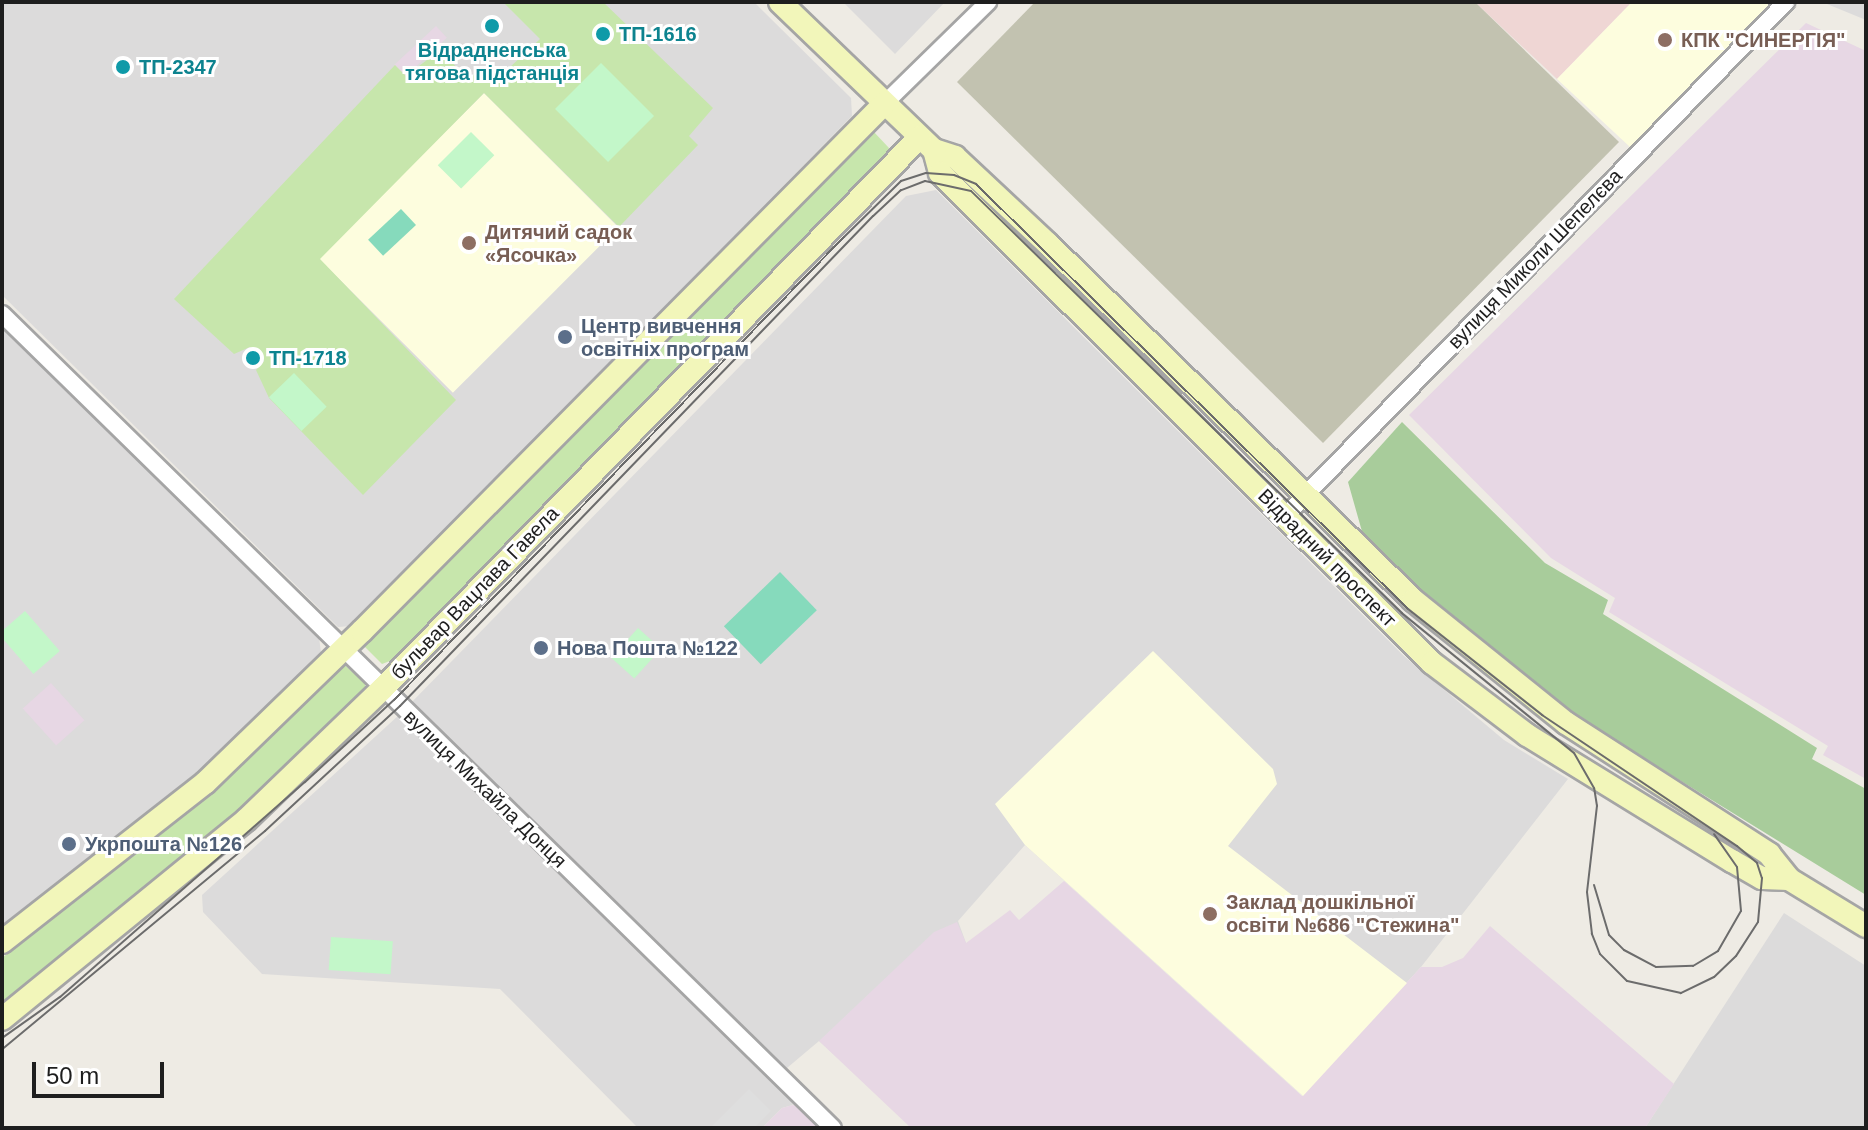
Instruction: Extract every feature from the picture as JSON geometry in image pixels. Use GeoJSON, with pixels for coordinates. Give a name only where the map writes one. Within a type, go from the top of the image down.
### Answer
{"type":"FeatureCollection","features":[{"type":"Feature","properties":{"kind":"main road","name":"Відрадний проспект"},"geometry":{"type":"LineString","coordinates":[[780,2],[927,144],[955,157],[1413,600],[1566,723],[1769,854],[1789,879],[1866,926]]}},
{"type":"Feature","properties":{"kind":"main road"},"geometry":{"type":"LineString","coordinates":[[2,942],[205,783],[345,648],[884,104]]}},
{"type":"Feature","properties":{"kind":"main road","name":"Відрадний проспект"},"geometry":{"type":"LineString","coordinates":[[927,144],[940,173],[1432,663],[1483,704],[1732,861],[1762,878],[1789,879]]}},
{"type":"Feature","properties":{"kind":"main road","name":"бульвар Вацлава Гавела"},"geometry":{"type":"LineString","coordinates":[[2,1019],[246,820],[383,688],[927,144]]}},
{"type":"Feature","properties":{"kind":"street"},"geometry":{"type":"LineString","coordinates":[[884,104],[988,2]]}},
{"type":"Feature","properties":{"kind":"street","name":"вулиця Миколи Шепелєва"},"geometry":{"type":"LineString","coordinates":[[1285,516],[1786,2]]}},
{"type":"Feature","properties":{"kind":"street","name":"вулиця Михайла Донця"},"geometry":{"type":"LineString","coordinates":[[2,314],[833,1128]]}},
{"type":"Feature","properties":{"kind":"shaded area"},"geometry":{"type":"Polygon","coordinates":[[[2,2],[754,2],[851,98],[852,116],[351,626],[338,627],[2,295],[2,2]]]}},
{"type":"Feature","properties":{"kind":"shaded area"},"geometry":{"type":"Polygon","coordinates":[[[843,2],[945,2],[895,54],[843,2]]]}},
{"type":"Feature","properties":{"kind":"shaded area"},"geometry":{"type":"Polygon","coordinates":[[[1035,2],[1475,2],[1619,142],[1323,443],[957,82],[1035,2]]]}},
{"type":"Feature","properties":{"kind":"shaded area"},"geometry":{"type":"Polygon","coordinates":[[[1475,2],[1632,2],[1557,79],[1475,2]]]}},
{"type":"Feature","properties":{"kind":"shaded area","name":"КПК \"СИНЕРГІЯ\""},"geometry":{"type":"Polygon","coordinates":[[[1632,2],[1774,2],[1630,147],[1557,79],[1632,2]]]}},
{"type":"Feature","properties":{"kind":"shaded area"},"geometry":{"type":"Polygon","coordinates":[[[1866,2],[1866,20],[1827,4],[1866,2]]]}},
{"type":"Feature","properties":{"kind":"shaded area"},"geometry":{"type":"Polygon","coordinates":[[[1806,23],[1866,51],[1866,779],[1823,755],[1828,746],[1609,612],[1615,598],[1551,558],[1409,415],[1806,23]]]}},
{"type":"Feature","properties":{"kind":"shaded area"},"geometry":{"type":"Polygon","coordinates":[[[436,26],[447,38],[405,77],[394,65],[436,26]]]}},
{"type":"Feature","properties":{"kind":"shaded area","name":"Дитячий садок «Ясочка»"},"geometry":{"type":"Polygon","coordinates":[[[484,93],[618,227],[453,393],[319,258],[484,93]]]}},
{"type":"Feature","properties":{"kind":"shaded area"},"geometry":{"type":"Polygon","coordinates":[[[936,190],[1404,656],[1504,740],[1568,779],[1421,967],[1303,1096],[1025,845],[958,921],[966,943],[837,1057],[819,1041],[787,1068],[409,705],[906,196],[936,190]]]}},
{"type":"Feature","properties":{"kind":"shaded area"},"geometry":{"type":"Polygon","coordinates":[[[2,322],[319,637],[321,653],[203,773],[2,932],[2,322]]]}},
{"type":"Feature","properties":{"kind":"shaded area","name":"Заклад дошкільної освіти №686 \"Стежина\""},"geometry":{"type":"Polygon","coordinates":[[[1153,651],[1273,769],[1277,784],[1228,846],[1407,983],[1303,1096],[1025,845],[995,804],[1153,651]]]}},
{"type":"Feature","properties":{"kind":"shaded area"},"geometry":{"type":"Polygon","coordinates":[[[51,683],[84,720],[56,746],[23,708],[51,683]]]}},
{"type":"Feature","properties":{"kind":"shaded area"},"geometry":{"type":"Polygon","coordinates":[[[399,715],[784,1088],[793,1105],[782,1108],[762,1128],[638,1128],[500,989],[262,974],[203,912],[202,895],[399,715]]]}},
{"type":"Feature","properties":{"kind":"shaded area"},"geometry":{"type":"Polygon","coordinates":[[[1064,881],[1302,1096],[1421,967],[1442,967],[1463,958],[1490,926],[1674,1084],[1645,1128],[911,1128],[819,1041],[934,932],[957,922],[966,943],[1010,910],[1019,920],[1064,881]]]}},
{"type":"Feature","properties":{"kind":"shaded area"},"geometry":{"type":"Polygon","coordinates":[[[1784,913],[1866,966],[1866,1128],[1645,1128],[1784,913]]]}},
{"type":"Feature","properties":{"kind":"shaded area"},"geometry":{"type":"Polygon","coordinates":[[[749,1089],[771,1111],[754,1128],[710,1128],[749,1089]]]}},
{"type":"Feature","properties":{"kind":"shaded area"},"geometry":{"type":"Polygon","coordinates":[[[793,1105],[807,1108],[827,1128],[762,1128],[782,1108],[793,1105]]]}},
{"type":"Feature","properties":{"kind":"green space"},"geometry":{"type":"Polygon","coordinates":[[[503,2],[603,2],[713,108],[689,136],[698,145],[619,227],[484,93],[320,259],[456,400],[363,495],[269,398],[256,370],[264,361],[250,347],[234,354],[174,299],[395,65],[406,76],[440,50],[466,77],[509,68],[540,39],[503,2]]]}},
{"type":"Feature","properties":{"kind":"green space"},"geometry":{"type":"Polygon","coordinates":[[[601,63],[654,116],[608,162],[555,109],[601,63]]]}},
{"type":"Feature","properties":{"kind":"green space"},"geometry":{"type":"Polygon","coordinates":[[[873,131],[889,148],[887,156],[395,659],[382,664],[364,646],[372,634],[864,132],[873,131]]]}},
{"type":"Feature","properties":{"kind":"green space"},"geometry":{"type":"Polygon","coordinates":[[[471,132],[494,155],[461,189],[438,165],[471,132]]]}},
{"type":"Feature","properties":{"kind":"green space"},"geometry":{"type":"Polygon","coordinates":[[[401,209],[416,225],[383,256],[368,240],[401,209]]]}},
{"type":"Feature","properties":{"kind":"green space"},"geometry":{"type":"Polygon","coordinates":[[[294,373],[327,407],[301,431],[269,397],[294,373]]]}},
{"type":"Feature","properties":{"kind":"green space"},"geometry":{"type":"Polygon","coordinates":[[[1402,422],[1545,563],[1608,600],[1603,614],[1817,748],[1812,759],[1866,789],[1866,895],[1564,709],[1418,592],[1363,535],[1348,482],[1402,422]]]}},
{"type":"Feature","properties":{"kind":"green space"},"geometry":{"type":"Polygon","coordinates":[[[780,572],[817,610],[761,664],[724,626],[780,572]]]}},
{"type":"Feature","properties":{"kind":"green space"},"geometry":{"type":"Polygon","coordinates":[[[25,611],[60,651],[33,674],[2,638],[2,631],[25,611]]]}},
{"type":"Feature","properties":{"kind":"green space"},"geometry":{"type":"Polygon","coordinates":[[[638,628],[661,649],[634,678],[611,658],[638,628]]]}},
{"type":"Feature","properties":{"kind":"green space"},"geometry":{"type":"Polygon","coordinates":[[[342,663],[365,683],[365,691],[244,807],[2,1008],[2,958],[214,785],[342,663]]]}},
{"type":"Feature","properties":{"kind":"green space"},"geometry":{"type":"Polygon","coordinates":[[[331,937],[393,941],[391,974],[329,970],[331,937]]]}},
{"type":"Feature","properties":{"kind":"tram line"},"geometry":{"type":"LineString","coordinates":[[2,1038],[60,997],[394,700],[844,237],[901,181],[926,173],[954,175],[976,184],[1408,609],[1542,715],[1737,846],[1757,863],[1762,878],[1758,922],[1736,956],[1714,977],[1681,993],[1627,981],[1600,954],[1592,934],[1587,892],[1597,806],[1594,788],[1574,753],[1402,613],[971,191],[925,181],[901,190],[873,216],[400,706],[265,831],[2,1049]]}},
{"type":"Feature","properties":{"kind":"tram line"},"geometry":{"type":"LineString","coordinates":[[1594,885],[1609,935],[1624,950],[1656,967],[1693,966],[1718,951],[1741,911],[1737,867],[1714,834]]}},
{"type":"Feature","properties":{"kind":"place","name":"Відрадненська тягова підстанція"},"geometry":{"type":"Point","coordinates":[492,26]}},
{"type":"Feature","properties":{"kind":"place","name":"ТП-1616"},"geometry":{"type":"Point","coordinates":[603,34]}},
{"type":"Feature","properties":{"kind":"place","name":"КПК \"СИНЕРГІЯ\""},"geometry":{"type":"Point","coordinates":[1665,40]}},
{"type":"Feature","properties":{"kind":"place","name":"ТП-2347"},"geometry":{"type":"Point","coordinates":[123,67]}},
{"type":"Feature","properties":{"kind":"place","name":"Дитячий садок «Ясочка»"},"geometry":{"type":"Point","coordinates":[469,243]}},
{"type":"Feature","properties":{"kind":"place","name":"Центр вивчення освітніх програм"},"geometry":{"type":"Point","coordinates":[565,337]}},
{"type":"Feature","properties":{"kind":"place","name":"ТП-1718"},"geometry":{"type":"Point","coordinates":[253,358]}},
{"type":"Feature","properties":{"kind":"place","name":"Нова Пошта №122"},"geometry":{"type":"Point","coordinates":[541,648]}},
{"type":"Feature","properties":{"kind":"place","name":"Укрпошта №126"},"geometry":{"type":"Point","coordinates":[69,844]}},
{"type":"Feature","properties":{"kind":"place","name":"Заклад дошкільної освіти №686 \"Стежина\""},"geometry":{"type":"Point","coordinates":[1210,914]}}]}
